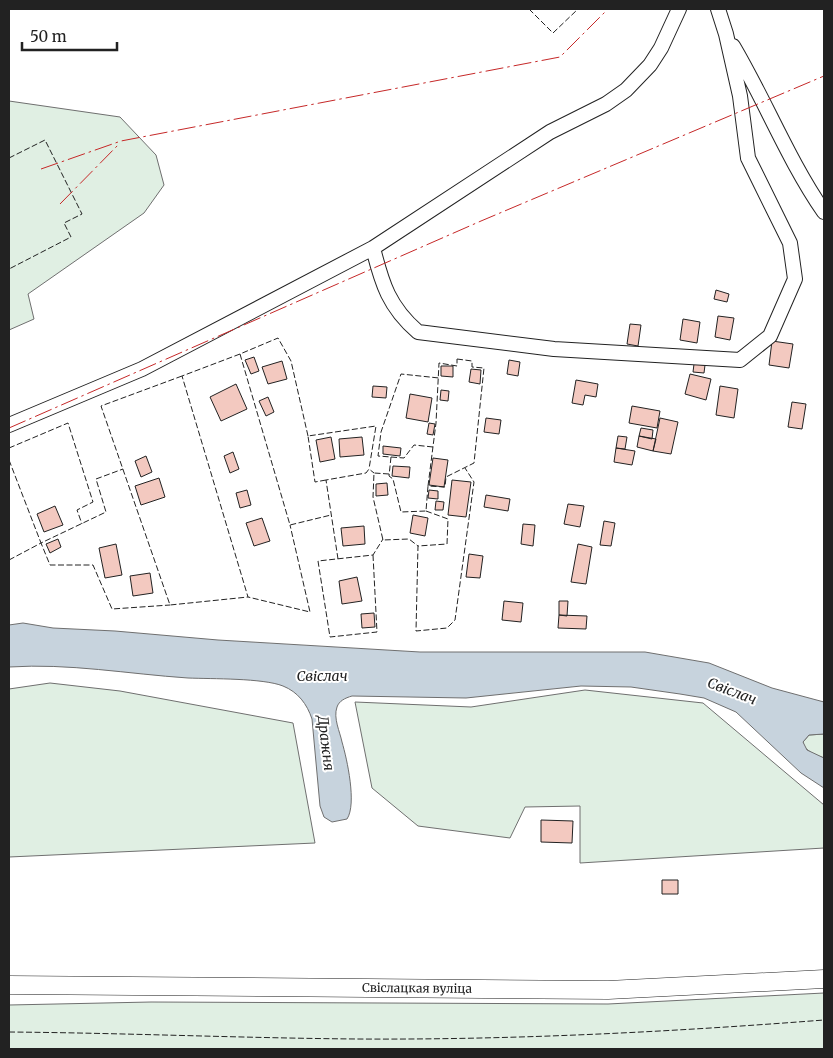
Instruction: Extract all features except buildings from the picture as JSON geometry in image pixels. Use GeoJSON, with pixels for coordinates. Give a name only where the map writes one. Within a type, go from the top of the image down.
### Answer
{"type":"FeatureCollection","features":[{"type":"Feature","properties":{"kind":"main road","name":"Свіслацкая вуліца"},"geometry":{"type":"LineString","coordinates":[[9,986],[608,990],[824,979]]}},
{"type":"Feature","properties":{"kind":"street"},"geometry":{"type":"LineString","coordinates":[[9,425],[142,369],[373,248],[550,132],[606,104],[626,90],[650,65],[661,48],[679,9]]}},
{"type":"Feature","properties":{"kind":"street"},"geometry":{"type":"LineString","coordinates":[[373,248],[381,280],[392,304],[404,320],[418,332],[554,349],[740,360],[770,336],[795,278],[790,243],[748,158],[740,96],[726,34],[718,9]]}},
{"type":"Feature","properties":{"kind":"street"},"geometry":{"type":"LineString","coordinates":[[726,34],[754,83],[781,141],[824,212]]}},
{"type":"Feature","properties":{"kind":"green space"},"geometry":{"type":"Polygon","coordinates":[[[9,101],[120,117],[156,155],[164,185],[144,213],[28,294],[34,319],[9,330],[9,101]]]}},
{"type":"Feature","properties":{"kind":"green space"},"geometry":{"type":"Polygon","coordinates":[[[50,683],[120,691],[293,723],[315,843],[9,857],[9,689],[50,683]]]}},
{"type":"Feature","properties":{"kind":"green space"},"geometry":{"type":"Polygon","coordinates":[[[585,690],[703,703],[824,805],[824,848],[580,863],[580,806],[525,807],[510,838],[418,826],[372,788],[355,702],[471,707],[585,690]]]}},
{"type":"Feature","properties":{"kind":"green space"},"geometry":{"type":"Polygon","coordinates":[[[824,734],[824,758],[813,754],[804,747],[803,742],[809,735],[824,734]]]}},
{"type":"Feature","properties":{"kind":"green space"},"geometry":{"type":"Polygon","coordinates":[[[824,993],[824,1049],[9,1049],[9,1005],[151,1002],[608,1004],[824,993]]]}},
{"type":"Feature","properties":{"kind":"water","name":"Свіслач"},"geometry":{"type":"Polygon","coordinates":[[[23,623],[53,628],[420,652],[645,652],[709,663],[772,688],[824,702],[824,734],[809,735],[803,742],[807,750],[824,758],[824,788],[801,773],[736,712],[704,698],[631,687],[581,686],[466,698],[352,696],[339,703],[336,711],[337,725],[350,781],[350,812],[347,819],[332,822],[324,817],[320,806],[312,719],[305,704],[293,692],[274,683],[250,680],[188,678],[54,666],[9,667],[9,625],[23,623]]]}},
{"type":"Feature","properties":{"kind":"fence"},"geometry":{"type":"LineString","coordinates":[[529,9],[553,33],[578,9]]}},
{"type":"Feature","properties":{"kind":"fence"},"geometry":{"type":"LineString","coordinates":[[9,158],[45,140],[82,214],[64,223],[71,237],[9,269]]}},
{"type":"Feature","properties":{"kind":"fence"},"geometry":{"type":"LineString","coordinates":[[308,436],[291,361],[278,338],[240,354],[290,525],[331,515]]}},
{"type":"Feature","properties":{"kind":"fence"},"geometry":{"type":"LineString","coordinates":[[240,354],[182,376],[248,597],[310,612],[290,525]]}},
{"type":"Feature","properties":{"kind":"fence"},"geometry":{"type":"LineString","coordinates":[[457,359],[472,361],[472,367],[484,368],[474,463],[446,477],[445,487],[428,486],[436,423],[439,363],[457,366],[457,359]]}},
{"type":"Feature","properties":{"kind":"fence"},"geometry":{"type":"LineString","coordinates":[[433,447],[414,445],[404,458],[378,456],[381,432],[401,374],[439,378]]}},
{"type":"Feature","properties":{"kind":"fence"},"geometry":{"type":"LineString","coordinates":[[182,376],[101,406],[170,605],[248,597]]}},
{"type":"Feature","properties":{"kind":"fence"},"geometry":{"type":"LineString","coordinates":[[9,448],[68,423],[93,502],[77,510],[82,524]]}},
{"type":"Feature","properties":{"kind":"fence"},"geometry":{"type":"LineString","coordinates":[[326,480],[315,482],[308,436],[376,426],[369,469]]}},
{"type":"Feature","properties":{"kind":"fence"},"geometry":{"type":"LineString","coordinates":[[391,457],[389,476],[393,479],[401,512],[426,511],[428,486]]}},
{"type":"Feature","properties":{"kind":"fence"},"geometry":{"type":"LineString","coordinates":[[9,460],[41,543],[106,512],[96,479],[123,469]]}},
{"type":"Feature","properties":{"kind":"fence"},"geometry":{"type":"LineString","coordinates":[[426,511],[448,519],[447,544],[418,546],[416,631],[447,628],[455,620],[474,482],[465,468]]}},
{"type":"Feature","properties":{"kind":"fence"},"geometry":{"type":"LineString","coordinates":[[338,559],[326,480],[366,473],[369,469],[374,473]]}},
{"type":"Feature","properties":{"kind":"fence"},"geometry":{"type":"LineString","coordinates":[[389,474],[374,473],[373,497],[383,540],[409,539],[418,546]]}},
{"type":"Feature","properties":{"kind":"fence"},"geometry":{"type":"LineString","coordinates":[[373,555],[377,632],[330,637],[318,561],[373,555],[383,539]]}},
{"type":"Feature","properties":{"kind":"fence"},"geometry":{"type":"LineString","coordinates":[[9,560],[41,543],[50,565],[93,565],[112,609],[170,605]]}},
{"type":"Feature","properties":{"kind":"fence"},"geometry":{"type":"LineString","coordinates":[[9,1032],[415,1039],[649,1032],[824,1020]]}},
{"type":"Feature","properties":{"kind":"power"},"geometry":{"type":"LineString","coordinates":[[41,169],[121,141],[560,57],[608,9]]}},
{"type":"Feature","properties":{"kind":"power"},"geometry":{"type":"LineString","coordinates":[[9,428],[481,221],[824,76]]}},
{"type":"Feature","properties":{"kind":"power"},"geometry":{"type":"LineString","coordinates":[[60,204],[120,143]]}},
{"type":"Feature","properties":{"kind":"water label","name":"Дражня"},"geometry":{"type":"Point","coordinates":[326,743]}}]}
